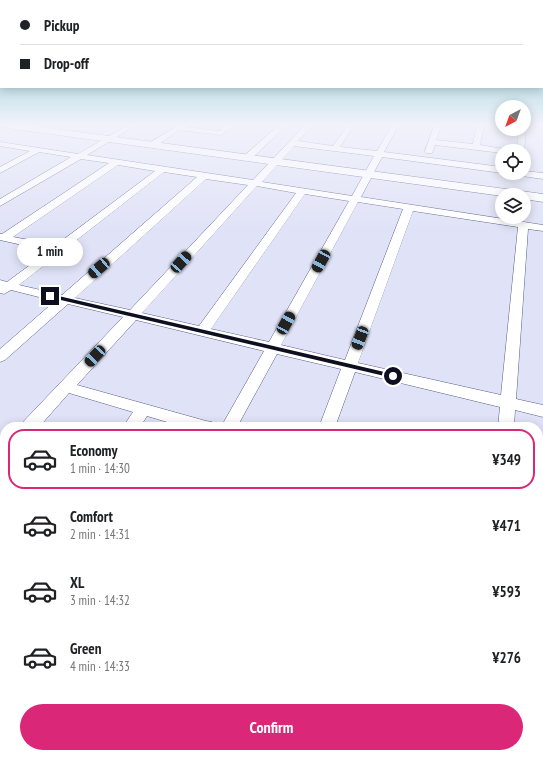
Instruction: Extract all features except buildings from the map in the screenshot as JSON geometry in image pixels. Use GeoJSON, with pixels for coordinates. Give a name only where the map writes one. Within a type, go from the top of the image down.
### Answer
{"type":"FeatureCollection","features":[{"type":"Feature","properties":{"kind":"street"},"geometry":{"type":"LineString","coordinates":[[0,170],[20,159]]}},
{"type":"Feature","properties":{"kind":"street"},"geometry":{"type":"LineString","coordinates":[[0,203],[72,159]]}},
{"type":"Feature","properties":{"kind":"street"},"geometry":{"type":"LineString","coordinates":[[100,159],[543,228]]}},
{"type":"Feature","properties":{"kind":"street"},"geometry":{"type":"LineString","coordinates":[[257,159],[543,198]]}},
{"type":"Feature","properties":{"kind":"street"},"geometry":{"type":"LineString","coordinates":[[34,422],[253,183],[277,159]]}},
{"type":"Feature","properties":{"kind":"street"},"geometry":{"type":"LineString","coordinates":[[231,422],[377,159]]}},
{"type":"Feature","properties":{"kind":"street"},"geometry":{"type":"LineString","coordinates":[[421,159],[495,169]]}},
{"type":"Feature","properties":{"kind":"street"},"geometry":{"type":"LineString","coordinates":[[2,237],[117,162]]}},
{"type":"Feature","properties":{"kind":"street"},"geometry":{"type":"LineString","coordinates":[[3,288],[58,249],[163,169]]}},
{"type":"Feature","properties":{"kind":"street"},"geometry":{"type":"LineString","coordinates":[[531,174],[543,176]]}},
{"type":"Feature","properties":{"kind":"street"},"geometry":{"type":"LineString","coordinates":[[0,357],[204,176]]}},
{"type":"Feature","properties":{"kind":"street"},"geometry":{"type":"LineString","coordinates":[[202,332],[302,191]]}},
{"type":"Feature","properties":{"kind":"street"},"geometry":{"type":"LineString","coordinates":[[330,422],[409,207]]}},
{"type":"Feature","properties":{"kind":"street"},"geometry":{"type":"LineString","coordinates":[[506,422],[523,225]]}},
{"type":"Feature","properties":{"kind":"street"},"geometry":{"type":"LineString","coordinates":[[2,237],[58,249]]}},
{"type":"Feature","properties":{"kind":"street"},"geometry":{"type":"LineString","coordinates":[[3,288],[64,299],[543,411]]}},
{"type":"Feature","properties":{"kind":"street"},"geometry":{"type":"LineString","coordinates":[[66,387],[189,422]]}},
{"type":"Feature","properties":{"kind":"street"},"geometry":{"type":"LineString","coordinates":[[135,422],[144,409]]}},
{"type":"Feature","properties":{"kind":"route"},"geometry":{"type":"LineString","coordinates":[[50,296],[393,376]]}}]}
